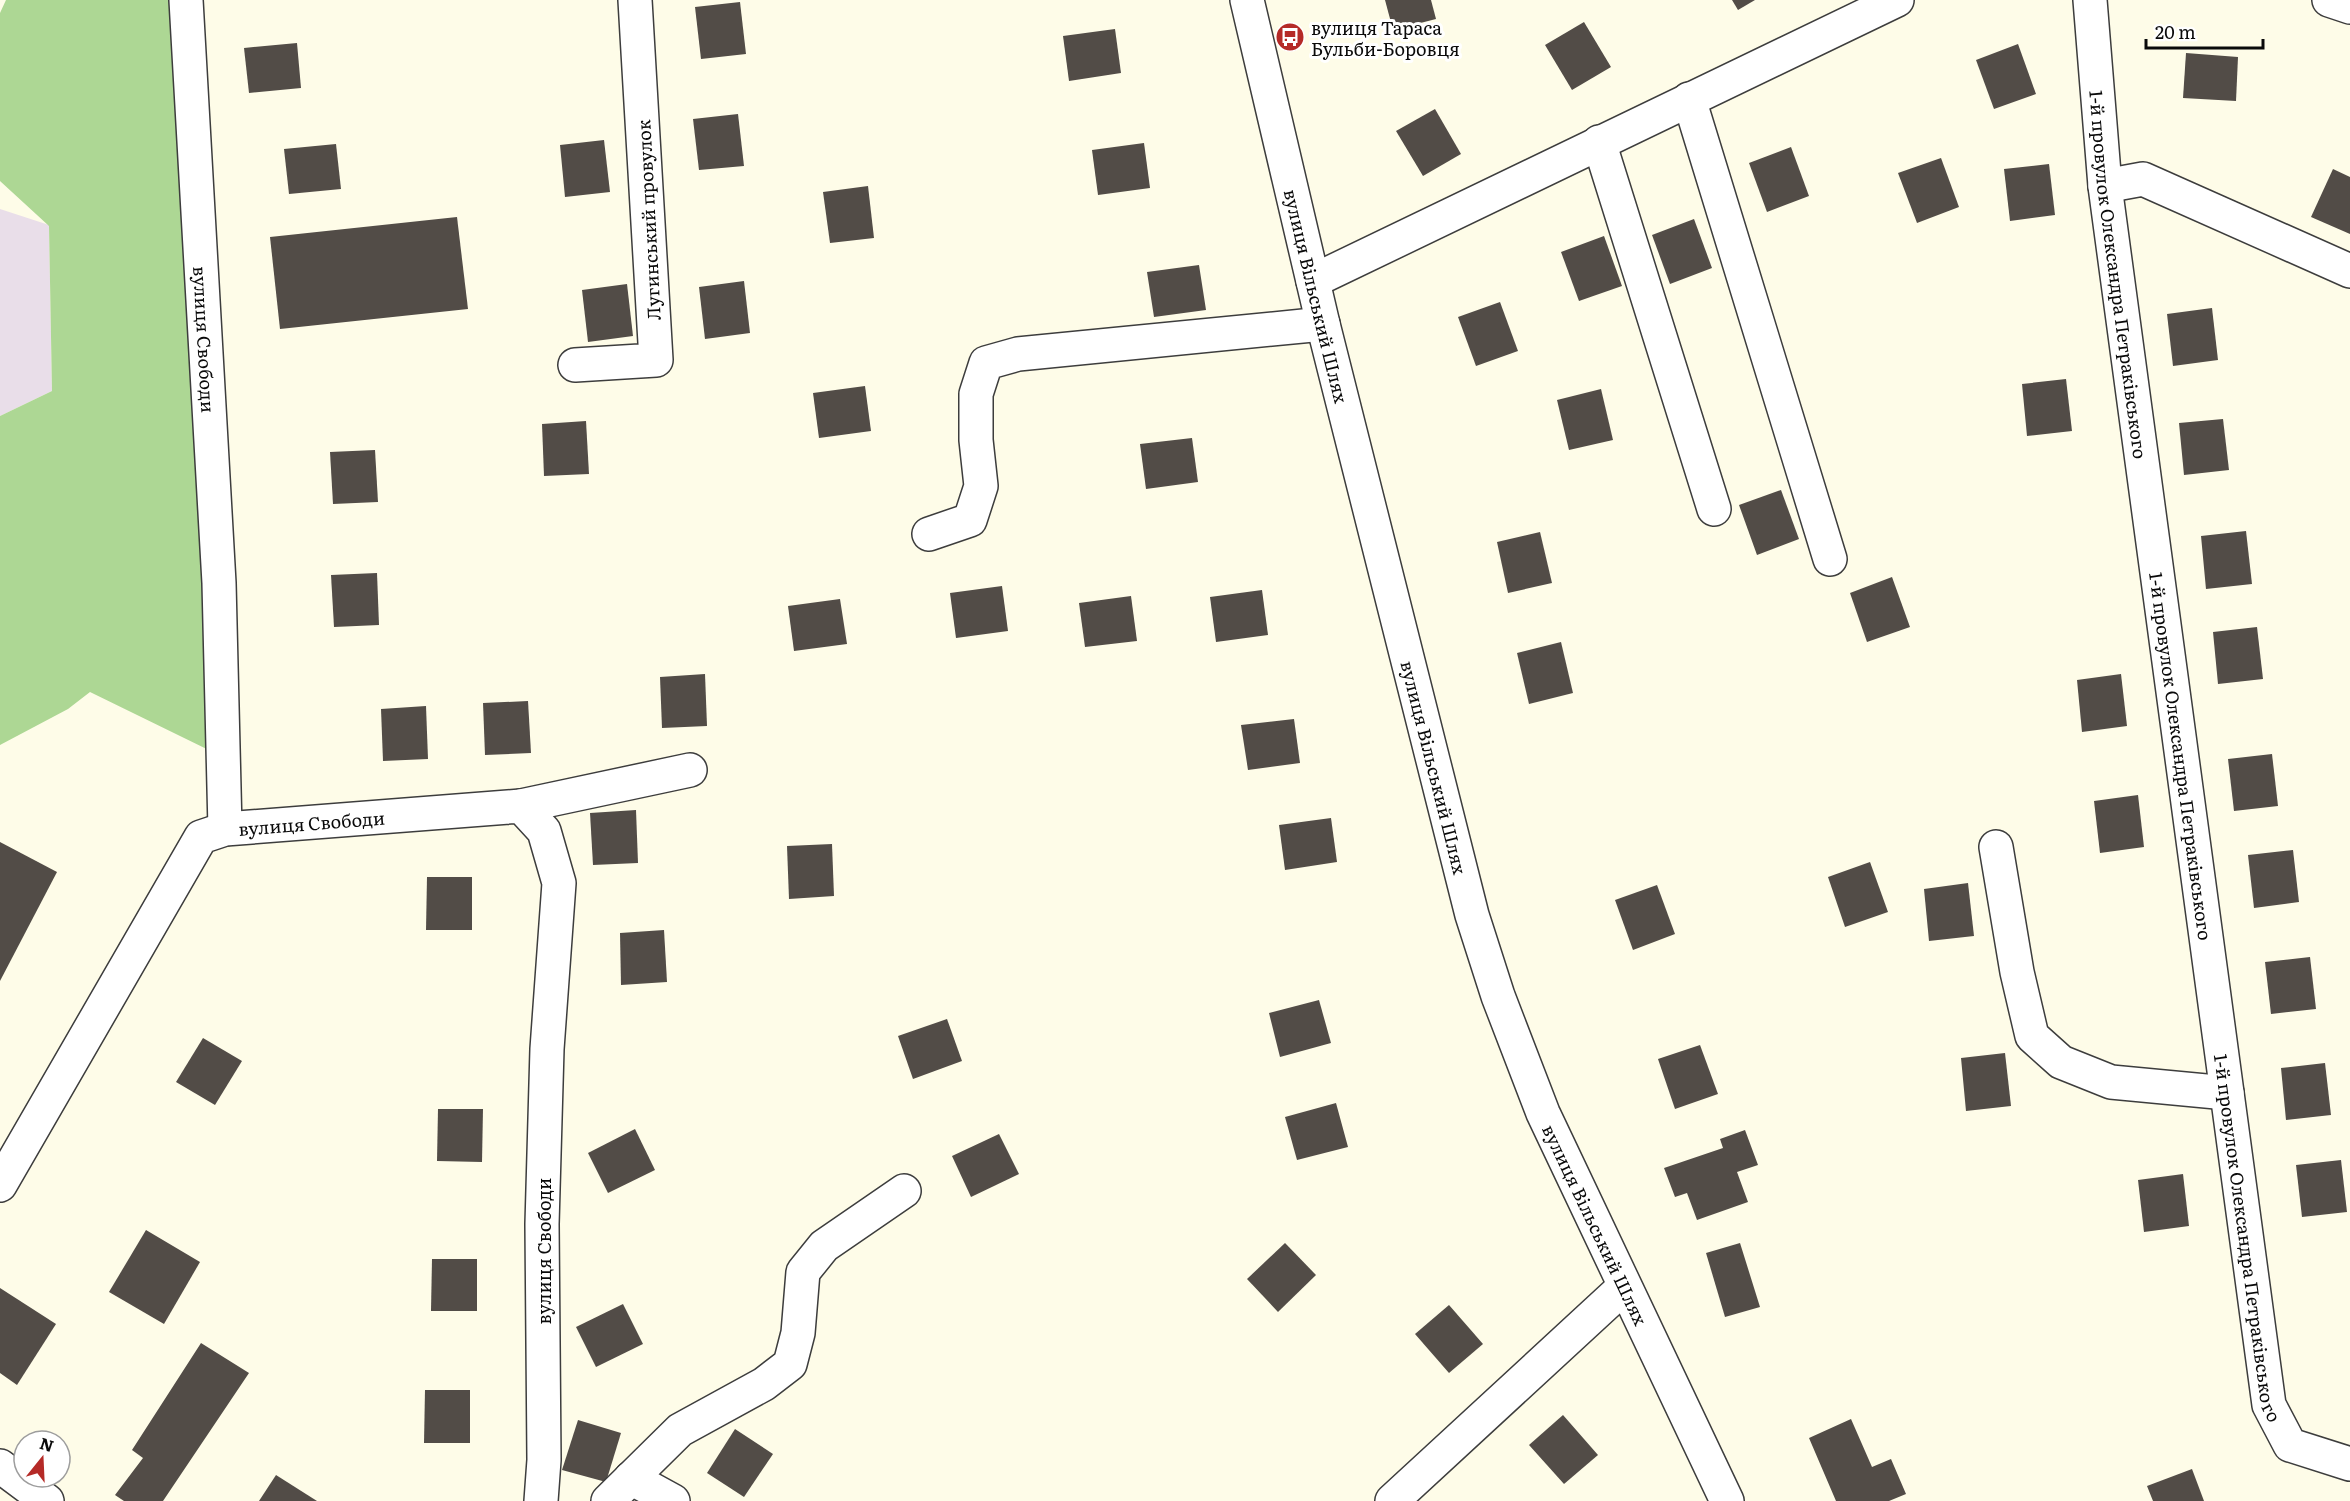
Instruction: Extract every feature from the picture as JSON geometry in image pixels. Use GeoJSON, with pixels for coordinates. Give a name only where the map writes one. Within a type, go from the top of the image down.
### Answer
{"type":"FeatureCollection","features":[{"type":"Feature","properties":{"kind":"street","name":"вулиця Свободи"},"geometry":{"type":"LineString","coordinates":[[186,0],[219,583],[225,829],[521,806],[544,831],[559,883],[547,1049],[542,1201],[544,1460],[541,1501]]}},
{"type":"Feature","properties":{"kind":"street","name":"Лугинський провулок"},"geometry":{"type":"LineString","coordinates":[[575,365],[656,360],[635,0]]}},
{"type":"Feature","properties":{"kind":"street","name":"вулиця Вільський Шлях"},"geometry":{"type":"LineString","coordinates":[[1248,0],[1323,324],[1472,915],[1498,996],[1543,1113],[1727,1501]]}},
{"type":"Feature","properties":{"kind":"street"},"geometry":{"type":"LineString","coordinates":[[1313,281],[1897,0]]}},
{"type":"Feature","properties":{"kind":"street","name":"1-й провулок Олександра Петраківського"},"geometry":{"type":"LineString","coordinates":[[2090,0],[2105,186],[2269,1406],[2290,1445],[2350,1464]]}},
{"type":"Feature","properties":{"kind":"street"},"geometry":{"type":"LineString","coordinates":[[2329,0],[2350,7]]}},
{"type":"Feature","properties":{"kind":"street"},"geometry":{"type":"LineString","coordinates":[[1689,99],[1830,559]]}},
{"type":"Feature","properties":{"kind":"street"},"geometry":{"type":"LineString","coordinates":[[1599,142],[1714,509]]}},
{"type":"Feature","properties":{"kind":"street"},"geometry":{"type":"LineString","coordinates":[[2105,186],[2143,179],[2350,271]]}},
{"type":"Feature","properties":{"kind":"street"},"geometry":{"type":"LineString","coordinates":[[929,534],[970,520],[981,486],[976,440],[976,394],[986,363],[1018,354],[1323,324]]}},
{"type":"Feature","properties":{"kind":"street"},"geometry":{"type":"LineString","coordinates":[[521,806],[690,770]]}},
{"type":"Feature","properties":{"kind":"street"},"geometry":{"type":"LineString","coordinates":[[0,1185],[201,837],[225,829]]}},
{"type":"Feature","properties":{"kind":"street"},"geometry":{"type":"LineString","coordinates":[[1996,847],[2017,972],[2032,1036],[2061,1062],[2111,1082],[2227,1093]]}},
{"type":"Feature","properties":{"kind":"street"},"geometry":{"type":"LineString","coordinates":[[608,1501],[680,1430],[764,1384],[790,1364],[798,1333],[803,1272],[824,1246],[904,1191]]}},
{"type":"Feature","properties":{"kind":"street"},"geometry":{"type":"LineString","coordinates":[[1392,1501],[1624,1287]]}},
{"type":"Feature","properties":{"kind":"street"},"geometry":{"type":"LineString","coordinates":[[0,1466],[47,1501]]}},
{"type":"Feature","properties":{"kind":"street"},"geometry":{"type":"LineString","coordinates":[[631,1478],[673,1501]]}},
{"type":"Feature","properties":{"kind":"shaded area"},"geometry":{"type":"Polygon","coordinates":[[[0,209],[49,225],[52,391],[0,416],[0,209]]]}},
{"type":"Feature","properties":{"kind":"green space"},"geometry":{"type":"Polygon","coordinates":[[[6,0],[186,0],[223,757],[90,692],[68,709],[0,745],[0,416],[52,391],[49,226],[0,181],[0,13],[6,0]]]}},
{"type":"Feature","properties":{"kind":"building"},"geometry":{"type":"Polygon","coordinates":[[[1385,0],[1431,0],[1436,19],[1393,30],[1385,0]]]}},
{"type":"Feature","properties":{"kind":"building"},"geometry":{"type":"Polygon","coordinates":[[[1732,0],[1755,0],[1738,10],[1732,0]]]}},
{"type":"Feature","properties":{"kind":"building"},"geometry":{"type":"Polygon","coordinates":[[[740,2],[746,54],[701,59],[695,7],[740,2]]]}},
{"type":"Feature","properties":{"kind":"building"},"geometry":{"type":"Polygon","coordinates":[[[1584,22],[1611,67],[1572,90],[1545,45],[1584,22]]]}},
{"type":"Feature","properties":{"kind":"building"},"geometry":{"type":"Polygon","coordinates":[[[1115,29],[1121,73],[1069,81],[1063,36],[1115,29]]]}},
{"type":"Feature","properties":{"kind":"building"},"geometry":{"type":"Polygon","coordinates":[[[297,43],[301,88],[249,93],[244,48],[297,43]]]}},
{"type":"Feature","properties":{"kind":"building"},"geometry":{"type":"Polygon","coordinates":[[[2018,44],[2036,94],[1994,109],[1976,60],[2018,44]]]}},
{"type":"Feature","properties":{"kind":"building"},"geometry":{"type":"Polygon","coordinates":[[[2186,53],[2238,57],[2236,101],[2183,98],[2186,53]]]}},
{"type":"Feature","properties":{"kind":"building"},"geometry":{"type":"Polygon","coordinates":[[[1435,109],[1461,154],[1423,176],[1396,131],[1435,109]]]}},
{"type":"Feature","properties":{"kind":"building"},"geometry":{"type":"Polygon","coordinates":[[[738,114],[744,166],[699,170],[693,119],[738,114]]]}},
{"type":"Feature","properties":{"kind":"building"},"geometry":{"type":"Polygon","coordinates":[[[604,140],[610,192],[565,197],[560,145],[604,140]]]}},
{"type":"Feature","properties":{"kind":"building"},"geometry":{"type":"Polygon","coordinates":[[[1144,143],[1150,188],[1098,195],[1092,150],[1144,143]]]}},
{"type":"Feature","properties":{"kind":"building"},"geometry":{"type":"Polygon","coordinates":[[[336,144],[341,189],[289,194],[284,149],[336,144]]]}},
{"type":"Feature","properties":{"kind":"building"},"geometry":{"type":"Polygon","coordinates":[[[1791,147],[1809,196],[1767,212],[1749,163],[1791,147]]]}},
{"type":"Feature","properties":{"kind":"building"},"geometry":{"type":"Polygon","coordinates":[[[1941,158],[1959,207],[1917,223],[1898,173],[1941,158]]]}},
{"type":"Feature","properties":{"kind":"building"},"geometry":{"type":"Polygon","coordinates":[[[2049,164],[2055,215],[2010,221],[2004,169],[2049,164]]]}},
{"type":"Feature","properties":{"kind":"building"},"geometry":{"type":"Polygon","coordinates":[[[2333,169],[2350,177],[2350,234],[2311,217],[2333,169]]]}},
{"type":"Feature","properties":{"kind":"building"},"geometry":{"type":"Polygon","coordinates":[[[868,186],[874,238],[830,243],[823,192],[868,186]]]}},
{"type":"Feature","properties":{"kind":"building"},"geometry":{"type":"Polygon","coordinates":[[[457,217],[468,309],[280,329],[270,237],[457,217]]]}},
{"type":"Feature","properties":{"kind":"building"},"geometry":{"type":"Polygon","coordinates":[[[1694,219],[1712,268],[1670,284],[1652,235],[1694,219]]]}},
{"type":"Feature","properties":{"kind":"building"},"geometry":{"type":"Polygon","coordinates":[[[1604,236],[1622,286],[1579,301],[1561,252],[1604,236]]]}},
{"type":"Feature","properties":{"kind":"building"},"geometry":{"type":"Polygon","coordinates":[[[1199,265],[1206,310],[1154,317],[1147,272],[1199,265]]]}},
{"type":"Feature","properties":{"kind":"building"},"geometry":{"type":"Polygon","coordinates":[[[744,281],[750,333],[705,339],[699,287],[744,281]]]}},
{"type":"Feature","properties":{"kind":"building"},"geometry":{"type":"Polygon","coordinates":[[[627,284],[633,336],[588,342],[582,290],[627,284]]]}},
{"type":"Feature","properties":{"kind":"building"},"geometry":{"type":"Polygon","coordinates":[[[1500,302],[1518,351],[1476,366],[1458,317],[1500,302]]]}},
{"type":"Feature","properties":{"kind":"building"},"geometry":{"type":"Polygon","coordinates":[[[2212,308],[2218,360],[2173,366],[2167,314],[2212,308]]]}},
{"type":"Feature","properties":{"kind":"building"},"geometry":{"type":"Polygon","coordinates":[[[2066,379],[2072,431],[2027,436],[2022,384],[2066,379]]]}},
{"type":"Feature","properties":{"kind":"building"},"geometry":{"type":"Polygon","coordinates":[[[865,386],[871,431],[819,438],[813,393],[865,386]]]}},
{"type":"Feature","properties":{"kind":"building"},"geometry":{"type":"Polygon","coordinates":[[[1601,389],[1613,440],[1569,450],[1557,400],[1601,389]]]}},
{"type":"Feature","properties":{"kind":"building"},"geometry":{"type":"Polygon","coordinates":[[[2223,419],[2229,470],[2184,475],[2179,423],[2223,419]]]}},
{"type":"Feature","properties":{"kind":"building"},"geometry":{"type":"Polygon","coordinates":[[[586,421],[589,474],[544,476],[542,424],[586,421]]]}},
{"type":"Feature","properties":{"kind":"building"},"geometry":{"type":"Polygon","coordinates":[[[1192,438],[1198,482],[1146,489],[1140,444],[1192,438]]]}},
{"type":"Feature","properties":{"kind":"building"},"geometry":{"type":"Polygon","coordinates":[[[375,450],[378,502],[333,504],[330,452],[375,450]]]}},
{"type":"Feature","properties":{"kind":"building"},"geometry":{"type":"Polygon","coordinates":[[[1781,490],[1799,539],[1757,555],[1739,505],[1781,490]]]}},
{"type":"Feature","properties":{"kind":"building"},"geometry":{"type":"Polygon","coordinates":[[[2246,531],[2252,584],[2206,589],[2201,536],[2246,531]]]}},
{"type":"Feature","properties":{"kind":"building"},"geometry":{"type":"Polygon","coordinates":[[[1540,532],[1552,583],[1508,593],[1497,542],[1540,532]]]}},
{"type":"Feature","properties":{"kind":"building"},"geometry":{"type":"Polygon","coordinates":[[[377,573],[379,625],[334,627],[331,575],[377,573]]]}},
{"type":"Feature","properties":{"kind":"building"},"geometry":{"type":"Polygon","coordinates":[[[1892,577],[1910,627],[1867,642],[1850,593],[1892,577]]]}},
{"type":"Feature","properties":{"kind":"building"},"geometry":{"type":"Polygon","coordinates":[[[1002,586],[1008,631],[956,638],[950,593],[1002,586]]]}},
{"type":"Feature","properties":{"kind":"building"},"geometry":{"type":"Polygon","coordinates":[[[1262,590],[1268,635],[1216,642],[1210,597],[1262,590]]]}},
{"type":"Feature","properties":{"kind":"building"},"geometry":{"type":"Polygon","coordinates":[[[1131,596],[1137,641],[1085,647],[1079,603],[1131,596]]]}},
{"type":"Feature","properties":{"kind":"building"},"geometry":{"type":"Polygon","coordinates":[[[840,599],[847,644],[794,651],[788,606],[840,599]]]}},
{"type":"Feature","properties":{"kind":"building"},"geometry":{"type":"Polygon","coordinates":[[[2257,627],[2263,679],[2218,684],[2213,632],[2257,627]]]}},
{"type":"Feature","properties":{"kind":"building"},"geometry":{"type":"Polygon","coordinates":[[[1561,642],[1573,693],[1529,704],[1517,653],[1561,642]]]}},
{"type":"Feature","properties":{"kind":"building"},"geometry":{"type":"Polygon","coordinates":[[[705,674],[707,726],[662,728],[660,677],[705,674]]]}},
{"type":"Feature","properties":{"kind":"building"},"geometry":{"type":"Polygon","coordinates":[[[2121,674],[2127,726],[2082,732],[2077,680],[2121,674]]]}},
{"type":"Feature","properties":{"kind":"building"},"geometry":{"type":"Polygon","coordinates":[[[528,701],[531,753],[485,755],[483,703],[528,701]]]}},
{"type":"Feature","properties":{"kind":"building"},"geometry":{"type":"Polygon","coordinates":[[[426,706],[428,759],[383,761],[381,709],[426,706]]]}},
{"type":"Feature","properties":{"kind":"building"},"geometry":{"type":"Polygon","coordinates":[[[1294,719],[1300,763],[1248,770],[1241,725],[1294,719]]]}},
{"type":"Feature","properties":{"kind":"building"},"geometry":{"type":"Polygon","coordinates":[[[2272,754],[2278,806],[2234,811],[2228,759],[2272,754]]]}},
{"type":"Feature","properties":{"kind":"building"},"geometry":{"type":"Polygon","coordinates":[[[2138,795],[2144,847],[2100,853],[2094,801],[2138,795]]]}},
{"type":"Feature","properties":{"kind":"building"},"geometry":{"type":"Polygon","coordinates":[[[636,810],[638,863],[593,865],[590,813],[636,810]]]}},
{"type":"Feature","properties":{"kind":"building"},"geometry":{"type":"Polygon","coordinates":[[[1331,818],[1337,862],[1285,870],[1279,825],[1331,818]]]}},
{"type":"Feature","properties":{"kind":"building"},"geometry":{"type":"Polygon","coordinates":[[[0,842],[57,872],[0,981],[0,842]]]}},
{"type":"Feature","properties":{"kind":"building"},"geometry":{"type":"Polygon","coordinates":[[[832,844],[834,896],[789,899],[787,846],[832,844]]]}},
{"type":"Feature","properties":{"kind":"building"},"geometry":{"type":"Polygon","coordinates":[[[2293,850],[2299,902],[2254,908],[2248,855],[2293,850]]]}},
{"type":"Feature","properties":{"kind":"building"},"geometry":{"type":"Polygon","coordinates":[[[1870,862],[1888,912],[1845,927],[1828,877],[1870,862]]]}},
{"type":"Feature","properties":{"kind":"building"},"geometry":{"type":"Polygon","coordinates":[[[427,877],[472,877],[472,930],[426,930],[427,877]]]}},
{"type":"Feature","properties":{"kind":"building"},"geometry":{"type":"Polygon","coordinates":[[[1968,883],[1974,936],[1929,941],[1924,889],[1968,883]]]}},
{"type":"Feature","properties":{"kind":"building"},"geometry":{"type":"Polygon","coordinates":[[[1657,885],[1675,934],[1633,950],[1615,900],[1657,885]]]}},
{"type":"Feature","properties":{"kind":"building"},"geometry":{"type":"Polygon","coordinates":[[[664,930],[667,982],[621,985],[620,933],[664,930]]]}},
{"type":"Feature","properties":{"kind":"building"},"geometry":{"type":"Polygon","coordinates":[[[2310,957],[2316,1009],[2271,1014],[2265,962],[2310,957]]]}},
{"type":"Feature","properties":{"kind":"building"},"geometry":{"type":"Polygon","coordinates":[[[1319,1000],[1331,1043],[1280,1057],[1269,1013],[1319,1000]]]}},
{"type":"Feature","properties":{"kind":"building"},"geometry":{"type":"Polygon","coordinates":[[[947,1019],[962,1061],[913,1079],[898,1036],[947,1019]]]}},
{"type":"Feature","properties":{"kind":"building"},"geometry":{"type":"Polygon","coordinates":[[[203,1038],[242,1061],[215,1105],[176,1082],[203,1038]]]}},
{"type":"Feature","properties":{"kind":"building"},"geometry":{"type":"Polygon","coordinates":[[[1700,1045],[1718,1094],[1675,1109],[1658,1059],[1700,1045]]]}},
{"type":"Feature","properties":{"kind":"building"},"geometry":{"type":"Polygon","coordinates":[[[2005,1053],[2011,1106],[1966,1111],[1961,1058],[2005,1053]]]}},
{"type":"Feature","properties":{"kind":"building"},"geometry":{"type":"Polygon","coordinates":[[[2325,1063],[2331,1115],[2286,1120],[2281,1068],[2325,1063]]]}},
{"type":"Feature","properties":{"kind":"building"},"geometry":{"type":"Polygon","coordinates":[[[1336,1103],[1348,1147],[1297,1160],[1285,1117],[1336,1103]]]}},
{"type":"Feature","properties":{"kind":"building"},"geometry":{"type":"Polygon","coordinates":[[[438,1109],[483,1109],[482,1162],[437,1161],[438,1109]]]}},
{"type":"Feature","properties":{"kind":"building"},"geometry":{"type":"Polygon","coordinates":[[[635,1129],[655,1170],[608,1193],[588,1153],[635,1129]]]}},
{"type":"Feature","properties":{"kind":"building"},"geometry":{"type":"Polygon","coordinates":[[[1745,1130],[1758,1165],[1737,1172],[1748,1202],[1697,1220],[1687,1193],[1675,1197],[1664,1168],[1723,1148],[1720,1139],[1745,1130]]]}},
{"type":"Feature","properties":{"kind":"building"},"geometry":{"type":"Polygon","coordinates":[[[999,1134],[1019,1174],[971,1197],[952,1156],[999,1134]]]}},
{"type":"Feature","properties":{"kind":"building"},"geometry":{"type":"Polygon","coordinates":[[[2341,1160],[2347,1212],[2302,1217],[2296,1165],[2341,1160]]]}},
{"type":"Feature","properties":{"kind":"building"},"geometry":{"type":"Polygon","coordinates":[[[2183,1174],[2189,1226],[2144,1232],[2138,1180],[2183,1174]]]}},
{"type":"Feature","properties":{"kind":"building"},"geometry":{"type":"Polygon","coordinates":[[[146,1230],[200,1262],[164,1324],[109,1292],[146,1230]]]}},
{"type":"Feature","properties":{"kind":"building"},"geometry":{"type":"Polygon","coordinates":[[[1285,1243],[1316,1275],[1278,1312],[1247,1279],[1285,1243]]]}},
{"type":"Feature","properties":{"kind":"building"},"geometry":{"type":"Polygon","coordinates":[[[1740,1243],[1760,1307],[1725,1317],[1706,1253],[1740,1243]]]}},
{"type":"Feature","properties":{"kind":"building"},"geometry":{"type":"Polygon","coordinates":[[[432,1259],[477,1259],[477,1311],[431,1311],[432,1259]]]}},
{"type":"Feature","properties":{"kind":"building"},"geometry":{"type":"Polygon","coordinates":[[[0,1288],[56,1324],[17,1385],[0,1373],[0,1288]]]}},
{"type":"Feature","properties":{"kind":"building"},"geometry":{"type":"Polygon","coordinates":[[[623,1304],[643,1344],[596,1367],[576,1327],[623,1304]]]}},
{"type":"Feature","properties":{"kind":"building"},"geometry":{"type":"Polygon","coordinates":[[[1449,1305],[1483,1344],[1449,1373],[1415,1334],[1449,1305]]]}},
{"type":"Feature","properties":{"kind":"building"},"geometry":{"type":"Polygon","coordinates":[[[201,1343],[249,1373],[163,1501],[124,1501],[115,1495],[143,1458],[132,1450],[201,1343]]]}},
{"type":"Feature","properties":{"kind":"building"},"geometry":{"type":"Polygon","coordinates":[[[425,1390],[470,1390],[470,1443],[424,1443],[425,1390]]]}},
{"type":"Feature","properties":{"kind":"building"},"geometry":{"type":"Polygon","coordinates":[[[1563,1415],[1598,1455],[1564,1484],[1529,1445],[1563,1415]]]}},
{"type":"Feature","properties":{"kind":"building"},"geometry":{"type":"Polygon","coordinates":[[[1851,1419],[1872,1467],[1891,1459],[1906,1494],[1889,1501],[1836,1501],[1809,1438],[1851,1419]]]}},
{"type":"Feature","properties":{"kind":"building"},"geometry":{"type":"Polygon","coordinates":[[[578,1420],[621,1433],[606,1482],[562,1470],[578,1420]]]}},
{"type":"Feature","properties":{"kind":"building"},"geometry":{"type":"Polygon","coordinates":[[[735,1429],[773,1454],[744,1497],[707,1473],[735,1429]]]}},
{"type":"Feature","properties":{"kind":"building"},"geometry":{"type":"Polygon","coordinates":[[[2192,1469],[2204,1501],[2153,1501],[2147,1486],[2192,1469]]]}},
{"type":"Feature","properties":{"kind":"building"},"geometry":{"type":"Polygon","coordinates":[[[276,1475],[317,1501],[259,1501],[276,1475]]]}},
{"type":"Feature","properties":{"kind":"place","name":"вулиця Тараса Бульби-Боровця"},"geometry":{"type":"Point","coordinates":[1290,37]}}]}
